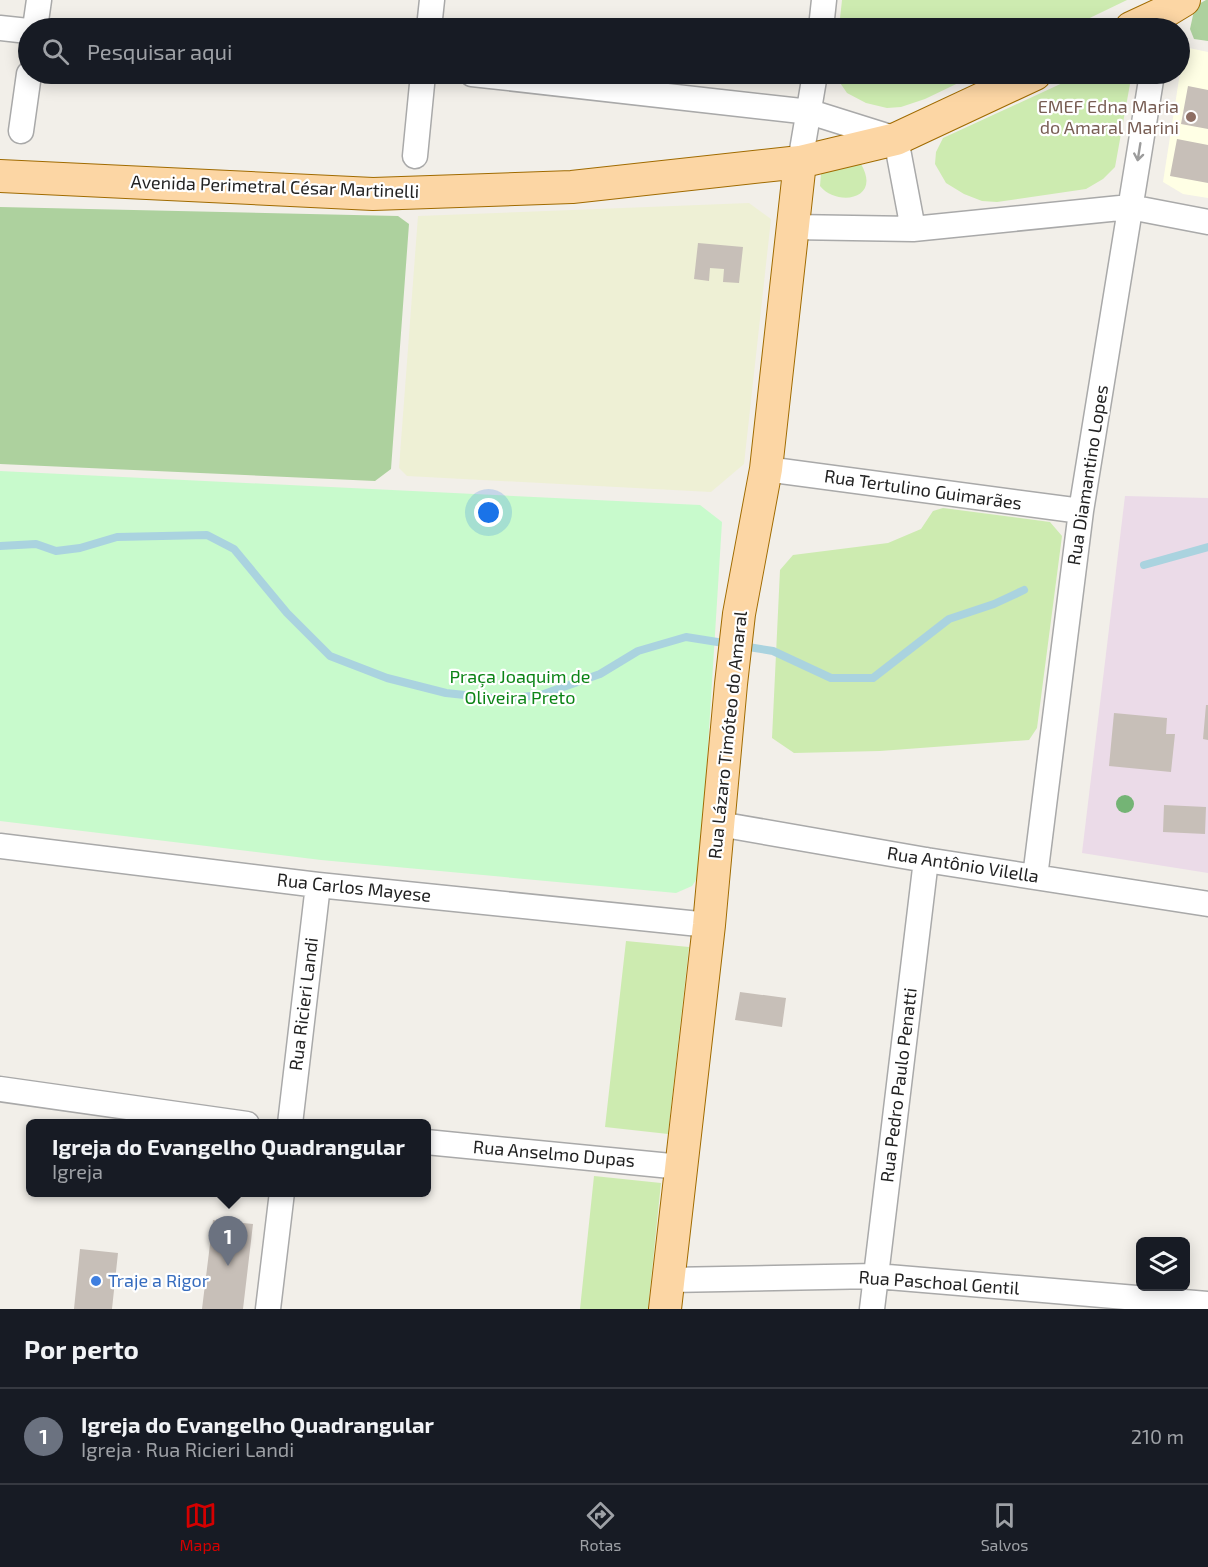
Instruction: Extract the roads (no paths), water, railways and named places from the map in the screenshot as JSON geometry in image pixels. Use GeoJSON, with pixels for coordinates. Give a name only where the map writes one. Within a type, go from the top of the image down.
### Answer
{"type":"FeatureCollection","features":[{"type":"Feature","properties":{"kind":"main road"},"geometry":{"type":"LineString","coordinates":[[1152,18],[1167,11]]}},
{"type":"Feature","properties":{"kind":"main road","name":"Avenida Perimetral César Martinelli"},"geometry":{"type":"LineString","coordinates":[[0,176],[373,194],[572,188],[801,162],[896,139],[1014,84]]}},
{"type":"Feature","properties":{"kind":"main road","name":"Rua Lázaro Timóteo do Amaral"},"geometry":{"type":"LineString","coordinates":[[667,1295],[709,925],[731,684],[740,614],[766,469],[801,162]]}},
{"type":"Feature","properties":{"kind":"street"},"geometry":{"type":"LineString","coordinates":[[36,18],[39,0]]}},
{"type":"Feature","properties":{"kind":"street"},"geometry":{"type":"LineString","coordinates":[[430,18],[432,0]]}},
{"type":"Feature","properties":{"kind":"street"},"geometry":{"type":"LineString","coordinates":[[821,18],[824,0]]}},
{"type":"Feature","properties":{"kind":"street"},"geometry":{"type":"LineString","coordinates":[[0,28],[18,30]]}},
{"type":"Feature","properties":{"kind":"street"},"geometry":{"type":"LineString","coordinates":[[21,131],[28,84]]}},
{"type":"Feature","properties":{"kind":"street"},"geometry":{"type":"LineString","coordinates":[[415,156],[422,84]]}},
{"type":"Feature","properties":{"kind":"street"},"geometry":{"type":"LineString","coordinates":[[561,84],[810,112],[896,139],[913,229]]}},
{"type":"Feature","properties":{"kind":"street"},"geometry":{"type":"LineString","coordinates":[[801,162],[814,84]]}},
{"type":"Feature","properties":{"kind":"street","name":"Rua Diamantino Lopes"},"geometry":{"type":"LineString","coordinates":[[1035,877],[1081,511],[1150,84]]}},
{"type":"Feature","properties":{"kind":"street"},"geometry":{"type":"LineString","coordinates":[[792,227],[913,229],[1130,207],[1208,222]]}},
{"type":"Feature","properties":{"kind":"street","name":"Rua Tertulino Guimarães"},"geometry":{"type":"LineString","coordinates":[[766,469],[1081,511]]}},
{"type":"Feature","properties":{"kind":"street","name":"Rua Antônio Vilella"},"geometry":{"type":"LineString","coordinates":[[719,824],[926,860],[1208,904]]}},
{"type":"Feature","properties":{"kind":"street","name":"Rua Carlos Mayese"},"geometry":{"type":"LineString","coordinates":[[0,846],[318,885],[709,925]]}},
{"type":"Feature","properties":{"kind":"street","name":"Rua Pedro Paulo Penatti"},"geometry":{"type":"LineString","coordinates":[[872,1309],[926,860]]}},
{"type":"Feature","properties":{"kind":"street","name":"Rua Ricieri Landi"},"geometry":{"type":"LineString","coordinates":[[291,1119],[318,885]]}},
{"type":"Feature","properties":{"kind":"street"},"geometry":{"type":"LineString","coordinates":[[0,1089],[212,1119]]}},
{"type":"Feature","properties":{"kind":"street","name":"Rua Anselmo Dupas"},"geometry":{"type":"LineString","coordinates":[[431,1142],[681,1167]]}},
{"type":"Feature","properties":{"kind":"street"},"geometry":{"type":"LineString","coordinates":[[268,1309],[281,1197]]}},
{"type":"Feature","properties":{"kind":"street","name":"Rua Paschoal Gentil"},"geometry":{"type":"LineString","coordinates":[[667,1295],[876,1276],[1208,1304]]}},
{"type":"Feature","properties":{"kind":"waterway"},"geometry":{"type":"LineString","coordinates":[[0,546],[36,544],[56,551],[80,548],[117,537],[207,535],[234,549],[287,613],[330,656],[387,678],[446,693],[502,699],[541,695],[600,674],[638,651],[686,637],[730,644]]}},
{"type":"Feature","properties":{"kind":"waterway"},"geometry":{"type":"LineString","coordinates":[[1144,565],[1208,547]]}},
{"type":"Feature","properties":{"kind":"waterway"},"geometry":{"type":"LineString","coordinates":[[742,646],[773,651],[831,678],[873,678],[949,619],[994,604],[1024,590]]}},
{"type":"Feature","properties":{"kind":"place","name":"EMEF Edna Maria do Amaral Marini"},"geometry":{"type":"Point","coordinates":[1191,117]}},
{"type":"Feature","properties":{"kind":"place","name":"Igreja do Evangelho Quadrangular"},"geometry":{"type":"Point","coordinates":[228,1266]}},
{"type":"Feature","properties":{"kind":"place","name":"Traje a Rigor"},"geometry":{"type":"Point","coordinates":[96,1281]}},
{"type":"Feature","properties":{"kind":"park label","name":"Praça Joaquim de Oliveira Preto"},"geometry":{"type":"Point","coordinates":[520,687]}}]}
